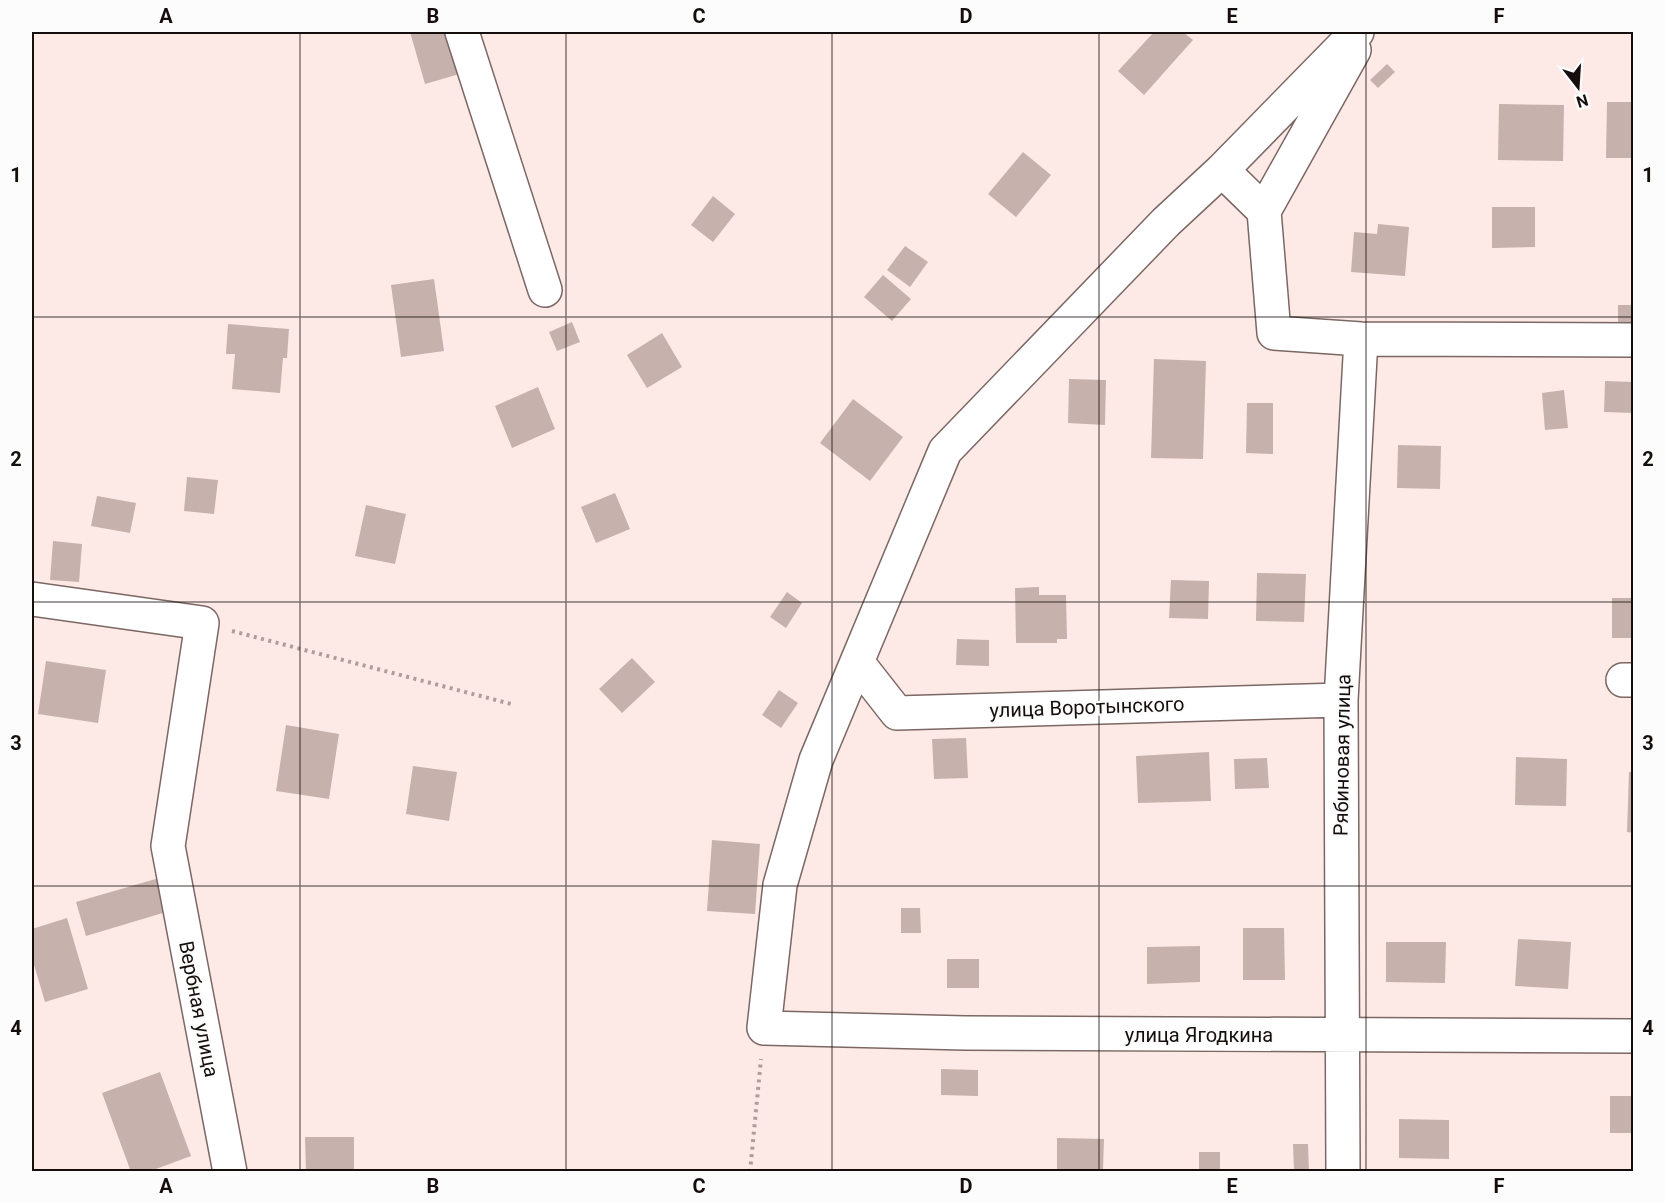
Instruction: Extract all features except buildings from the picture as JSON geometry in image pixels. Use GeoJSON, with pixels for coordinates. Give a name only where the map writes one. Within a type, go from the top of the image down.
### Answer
{"type":"FeatureCollection","features":[{"type":"Feature","properties":{"kind":"street"},"geometry":{"type":"LineString","coordinates":[[462,32],[545,290]]}},
{"type":"Feature","properties":{"kind":"street"},"geometry":{"type":"LineString","coordinates":[[764,1028],[780,885],[816,760],[945,451],[1166,222],[1222,171],[1357,32]]}},
{"type":"Feature","properties":{"kind":"street"},"geometry":{"type":"LineString","coordinates":[[1364,32],[1264,211],[1274,333],[1361,339],[1634,340]]}},
{"type":"Feature","properties":{"kind":"street"},"geometry":{"type":"LineString","coordinates":[[1222,171],[1264,211]]}},
{"type":"Feature","properties":{"kind":"street","name":"Рябиновая улица"},"geometry":{"type":"LineString","coordinates":[[1343,1172],[1341,700],[1361,339]]}},
{"type":"Feature","properties":{"kind":"street"},"geometry":{"type":"LineString","coordinates":[[32,599],[202,623]]}},
{"type":"Feature","properties":{"kind":"street","name":"Вербная улица"},"geometry":{"type":"LineString","coordinates":[[202,623],[168,846],[230,1172]]}},
{"type":"Feature","properties":{"kind":"street","name":"улица Воротынского"},"geometry":{"type":"LineString","coordinates":[[857,662],[897,713],[1341,700]]}},
{"type":"Feature","properties":{"kind":"street","name":"улица Ягодкина"},"geometry":{"type":"LineString","coordinates":[[764,1028],[965,1033],[1634,1036]]}},
{"type":"Feature","properties":{"kind":"path"},"geometry":{"type":"LineString","coordinates":[[202,623],[515,705]]}},
{"type":"Feature","properties":{"kind":"path"},"geometry":{"type":"LineString","coordinates":[[750,1172],[764,1028]]}}]}
